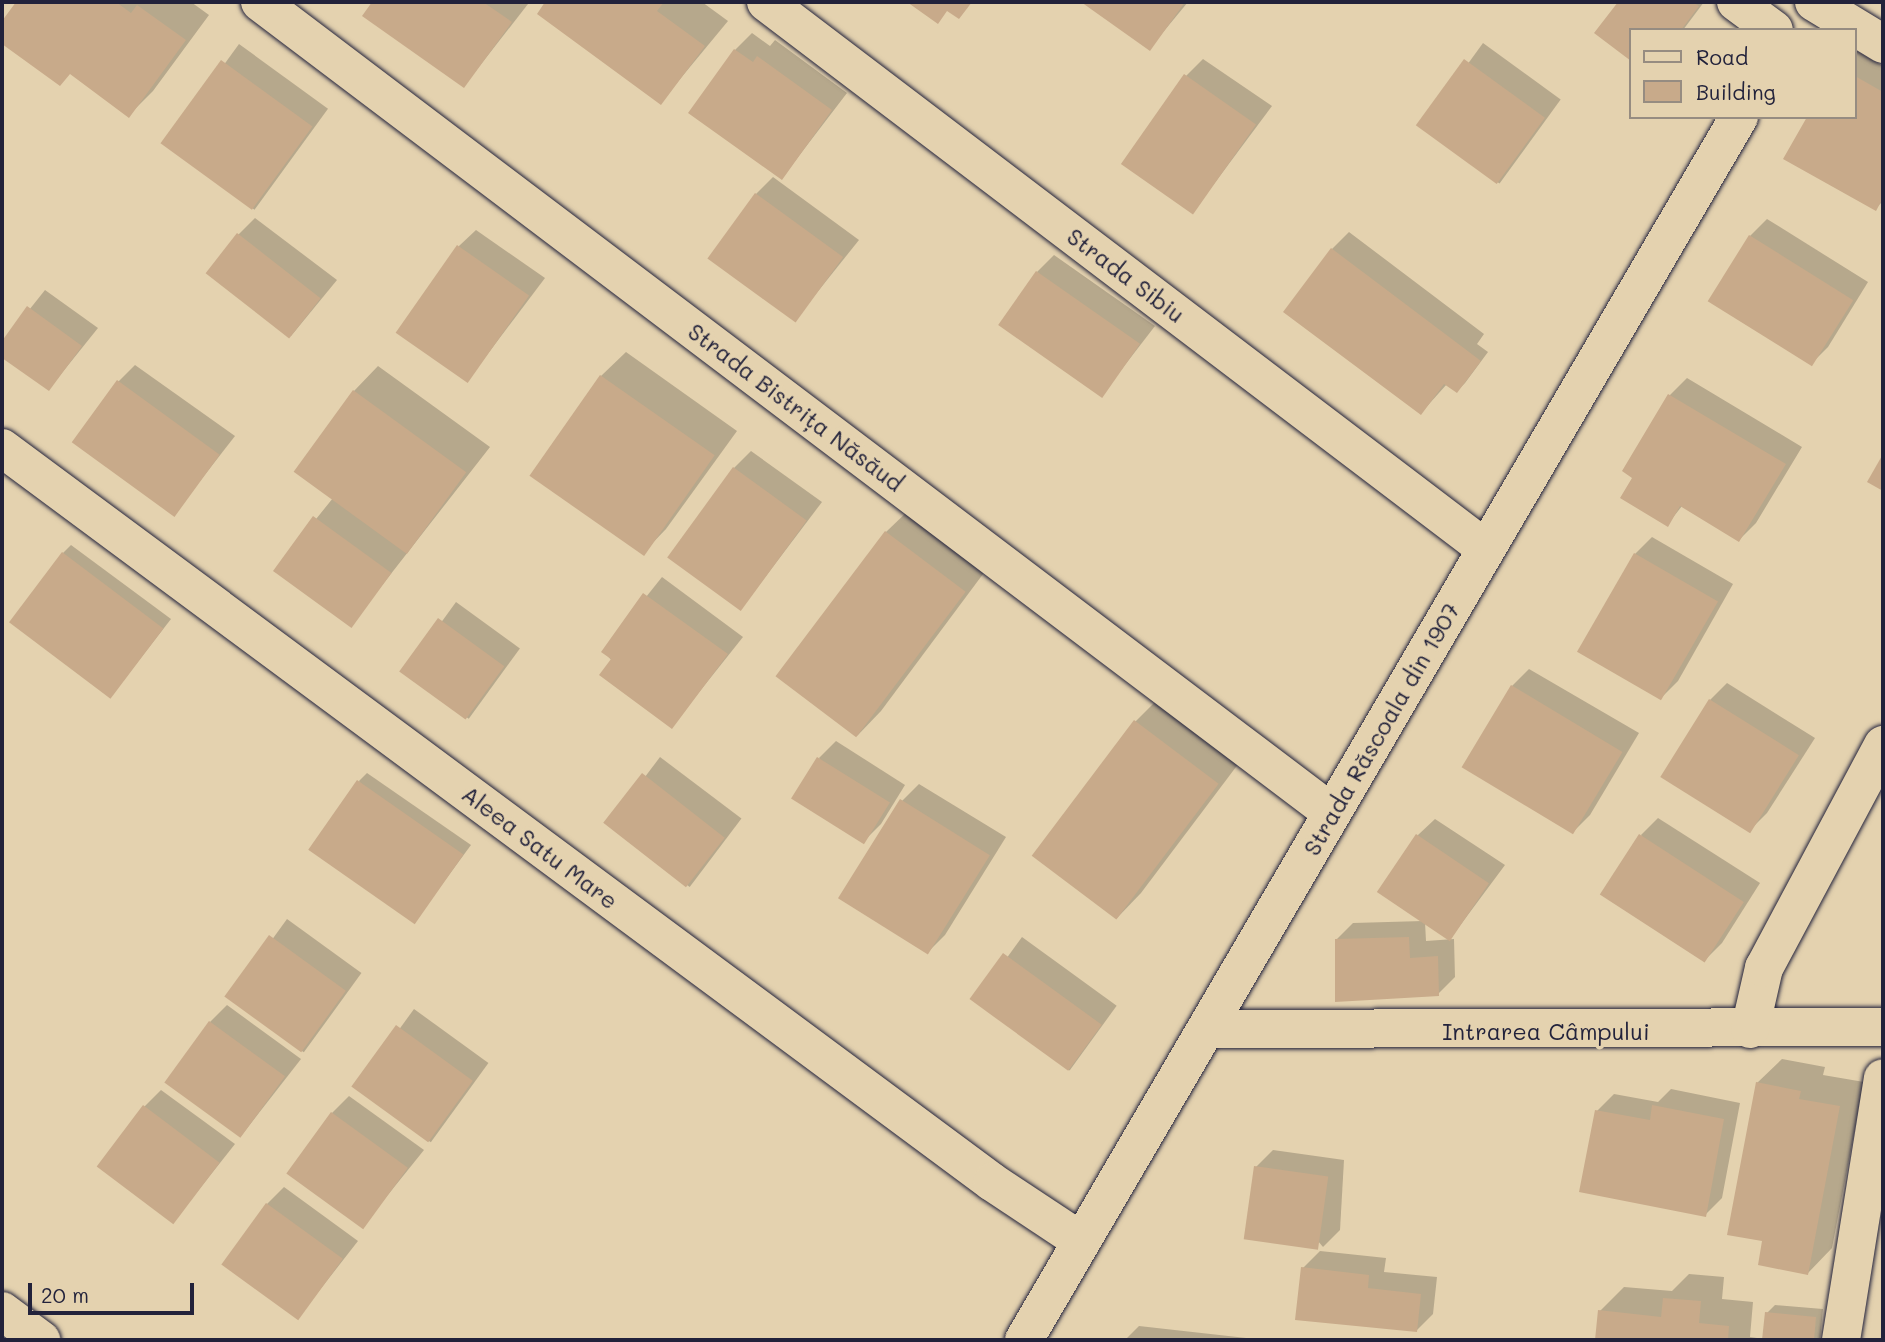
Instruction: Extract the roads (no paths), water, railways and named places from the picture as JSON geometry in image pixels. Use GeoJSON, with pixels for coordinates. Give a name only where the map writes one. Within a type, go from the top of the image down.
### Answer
{"type":"FeatureCollection","features":[{"type":"Feature","properties":{"kind":"street","name":"Strada Bistrița Năsăud"},"geometry":{"type":"LineString","coordinates":[[260,2],[1332,813]]}},
{"type":"Feature","properties":{"kind":"street","name":"Strada Sibiu"},"geometry":{"type":"LineString","coordinates":[[766,2],[1486,549]]}},
{"type":"Feature","properties":{"kind":"street"},"geometry":{"type":"LineString","coordinates":[[1736,2],[1771,28]]}},
{"type":"Feature","properties":{"kind":"street"},"geometry":{"type":"LineString","coordinates":[[1792,28],[1808,2]]}},
{"type":"Feature","properties":{"kind":"street"},"geometry":{"type":"LineString","coordinates":[[1814,2],[1857,28]]}},
{"type":"Feature","properties":{"kind":"street"},"geometry":{"type":"LineString","coordinates":[[1857,28],[1883,44]]}},
{"type":"Feature","properties":{"kind":"street","name":"Strada Răscoala din 1907"},"geometry":{"type":"LineString","coordinates":[[1024,1340],[1209,1029],[1332,813],[1738,119]]}},
{"type":"Feature","properties":{"kind":"street","name":"Aleea Satu Mare"},"geometry":{"type":"LineString","coordinates":[[2,448],[992,1182],[1081,1241]]}},
{"type":"Feature","properties":{"kind":"street"},"geometry":{"type":"LineString","coordinates":[[1750,1029],[1764,968],[1791,912],[1883,745]]}},
{"type":"Feature","properties":{"kind":"street","name":"Intrarea Câmpului"},"geometry":{"type":"LineString","coordinates":[[1209,1029],[1883,1027]]}},
{"type":"Feature","properties":{"kind":"street"},"geometry":{"type":"LineString","coordinates":[[1841,1340],[1883,1078]]}},
{"type":"Feature","properties":{"kind":"street"},"geometry":{"type":"LineString","coordinates":[[2,1311],[41,1340]]}}]}
